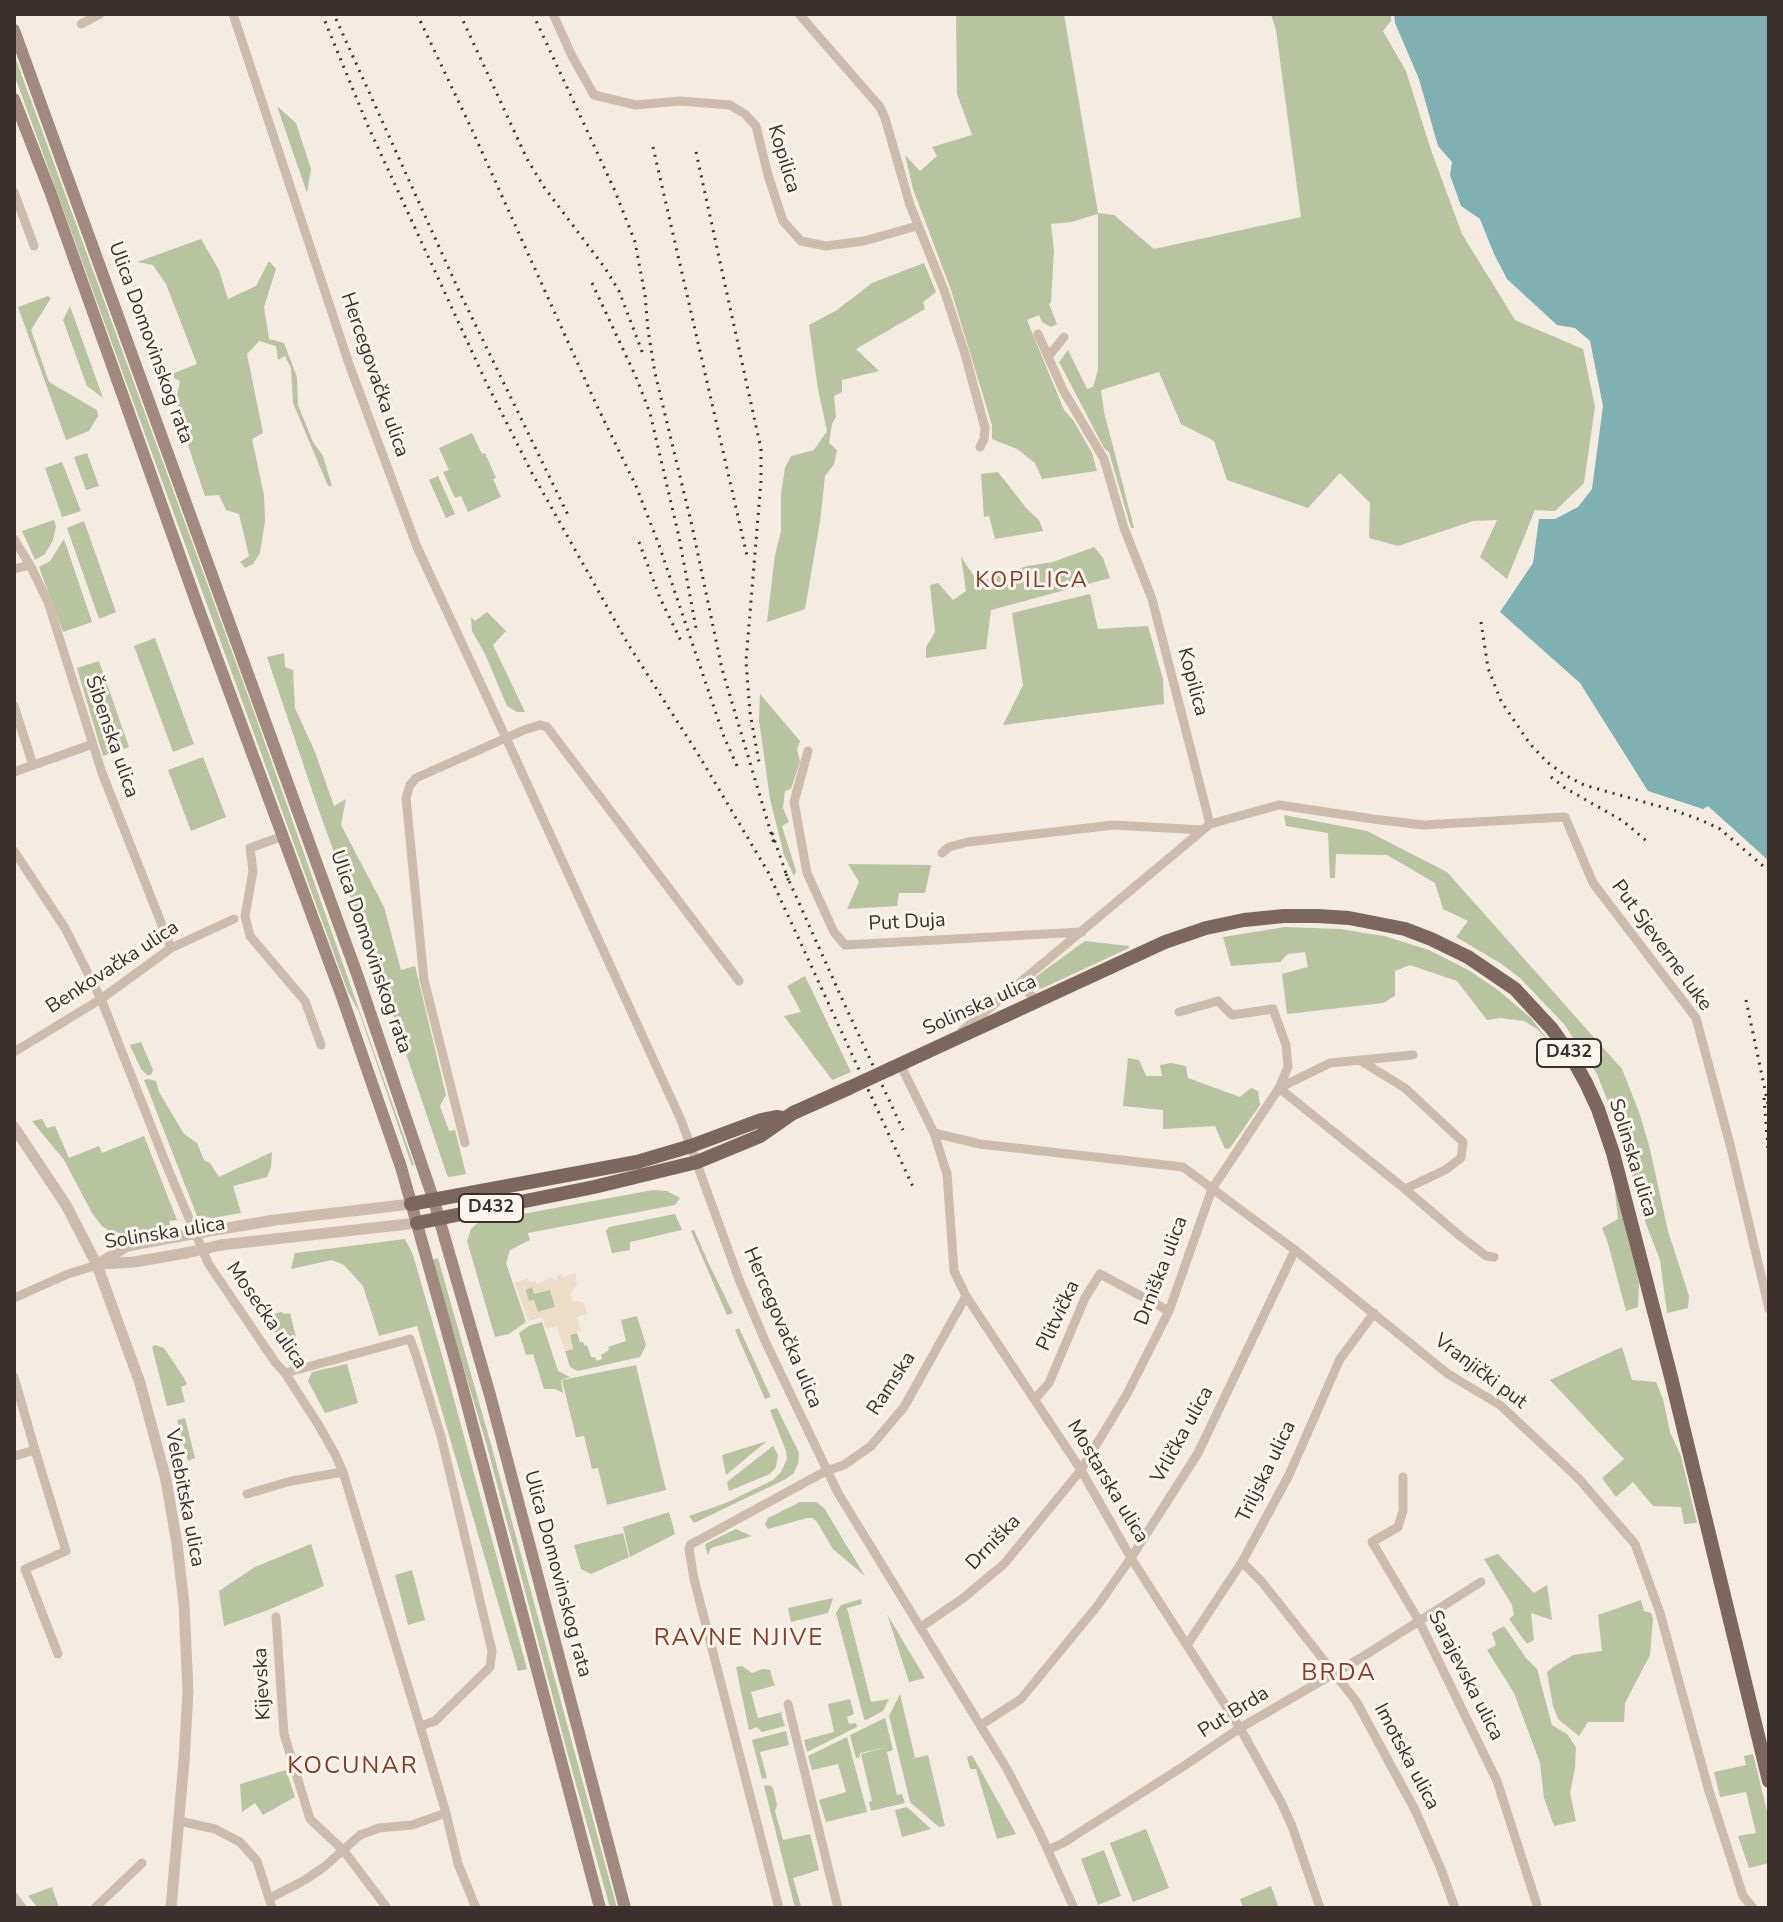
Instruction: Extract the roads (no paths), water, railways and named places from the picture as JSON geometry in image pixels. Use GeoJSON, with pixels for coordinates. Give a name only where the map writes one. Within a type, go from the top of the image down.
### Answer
{"type":"FeatureCollection","features":[{"type":"Feature","properties":{"kind":"main road","name":"Ulica Domovinskog rata"},"geometry":{"type":"LineString","coordinates":[[14,30],[316,857],[434,1201],[490,1395],[625,1908]]}},
{"type":"Feature","properties":{"kind":"main road","name":"Ulica Domovinskog rata"},"geometry":{"type":"LineString","coordinates":[[14,99],[368,1067],[417,1223],[455,1360],[600,1908]]}},
{"type":"Feature","properties":{"kind":"main road","name":"Solinska ulica"},"geometry":{"type":"LineString","coordinates":[[417,1223],[594,1187],[697,1162],[760,1136],[784,1118],[895,1066],[1165,942],[1206,928],[1244,920],[1318,916],[1375,922],[1431,939],[1493,973],[1533,1007],[1571,1056],[1598,1109],[1613,1153],[1670,1373],[1769,1781]]}},
{"type":"Feature","properties":{"kind":"main road","name":"Solinska ulica"},"geometry":{"type":"LineString","coordinates":[[411,1204],[637,1162],[761,1120],[784,1118]]}},
{"type":"Feature","properties":{"kind":"street"},"geometry":{"type":"LineString","coordinates":[[81,24],[100,14]]}},
{"type":"Feature","properties":{"kind":"street","name":"Hercegovačka ulica"},"geometry":{"type":"LineString","coordinates":[[233,14],[349,364],[417,547],[659,1072],[691,1146],[746,1296],[826,1471],[1007,1769],[1074,1908]]}},
{"type":"Feature","properties":{"kind":"street","name":"Kopilica"},"geometry":{"type":"LineString","coordinates":[[553,14],[594,95],[636,105],[680,101],[730,105],[745,114],[756,126],[783,221],[801,241],[826,246],[864,241],[917,226]]}},
{"type":"Feature","properties":{"kind":"street"},"geometry":{"type":"LineString","coordinates":[[799,14],[880,107],[885,118],[917,226],[944,290],[965,354],[985,428],[980,447]]}},
{"type":"Feature","properties":{"kind":"street"},"geometry":{"type":"LineString","coordinates":[[14,192],[34,246]]}},
{"type":"Feature","properties":{"kind":"street","name":"Kopilica"},"geometry":{"type":"LineString","coordinates":[[1038,334],[1063,390],[1104,459],[1124,528],[1152,599],[1206,827]]}},
{"type":"Feature","properties":{"kind":"street"},"geometry":{"type":"LineString","coordinates":[[1048,357],[1064,337]]}},
{"type":"Feature","properties":{"kind":"street","name":"Šibenska ulica"},"geometry":{"type":"LineString","coordinates":[[14,539],[48,602],[102,773],[171,948]]}},
{"type":"Feature","properties":{"kind":"street"},"geometry":{"type":"LineString","coordinates":[[14,569],[30,565]]}},
{"type":"Feature","properties":{"kind":"street"},"geometry":{"type":"LineString","coordinates":[[14,706],[33,765]]}},
{"type":"Feature","properties":{"kind":"street"},"geometry":{"type":"LineString","coordinates":[[465,1143],[424,980],[407,793],[416,778],[506,738],[540,725],[547,727],[739,981]]}},
{"type":"Feature","properties":{"kind":"street"},"geometry":{"type":"LineString","coordinates":[[14,772],[93,744]]}},
{"type":"Feature","properties":{"kind":"street","name":"Put Duja"},"geometry":{"type":"LineString","coordinates":[[808,751],[794,802],[807,873],[834,932],[845,945],[1082,932]]}},
{"type":"Feature","properties":{"kind":"street","name":"Put Sjeverne luke"},"geometry":{"type":"LineString","coordinates":[[1206,827],[1279,805],[1423,825],[1565,817],[1593,883],[1696,1018],[1769,1309]]}},
{"type":"Feature","properties":{"kind":"street"},"geometry":{"type":"LineString","coordinates":[[942,853],[949,847],[968,842],[1113,825],[1206,827]]}},
{"type":"Feature","properties":{"kind":"street"},"geometry":{"type":"LineString","coordinates":[[948,1043],[1206,827]]}},
{"type":"Feature","properties":{"kind":"street"},"geometry":{"type":"LineString","coordinates":[[283,836],[250,848],[253,871],[245,916],[250,936],[305,1001],[321,1045]]}},
{"type":"Feature","properties":{"kind":"street","name":"Mosećka ulica"},"geometry":{"type":"LineString","coordinates":[[14,851],[65,928],[101,999],[208,1263],[318,1424],[343,1472],[446,1813],[458,1864],[476,1908]]}},
{"type":"Feature","properties":{"kind":"street","name":"Benkovačka ulica"},"geometry":{"type":"LineString","coordinates":[[14,1052],[101,999],[171,948],[234,919]]}},
{"type":"Feature","properties":{"kind":"street"},"geometry":{"type":"LineString","coordinates":[[1028,977],[1027,990],[1031,996],[1042,1000]]}},
{"type":"Feature","properties":{"kind":"street"},"geometry":{"type":"LineString","coordinates":[[1179,1012],[1218,1001],[1232,1015],[1273,1009],[1286,1045],[1288,1067],[1279,1088]]}},
{"type":"Feature","properties":{"kind":"street"},"geometry":{"type":"LineString","coordinates":[[1279,1088],[1330,1063],[1413,1055]]}},
{"type":"Feature","properties":{"kind":"street"},"geometry":{"type":"LineString","coordinates":[[1361,1061],[1405,1088],[1463,1142],[1461,1158],[1445,1170],[1405,1189]]}},
{"type":"Feature","properties":{"kind":"street","name":"Mostarska ulica"},"geometry":{"type":"LineString","coordinates":[[895,1066],[934,1133],[947,1174],[954,1271],[966,1296],[1081,1470],[1131,1558],[1240,1728],[1292,1826],[1320,1908]]}},
{"type":"Feature","properties":{"kind":"street"},"geometry":{"type":"LineString","coordinates":[[1279,1088],[1460,1236],[1486,1256],[1494,1257]]}},
{"type":"Feature","properties":{"kind":"street","name":"Drniška ulica"},"geometry":{"type":"LineString","coordinates":[[1081,1470],[1127,1394],[1169,1311],[1212,1189],[1279,1088]]}},
{"type":"Feature","properties":{"kind":"street","name":"Velebitska ulica"},"geometry":{"type":"LineString","coordinates":[[14,1127],[66,1205],[97,1265],[140,1383],[166,1480],[184,1604],[188,1692],[171,1908]]}},
{"type":"Feature","properties":{"kind":"street","name":"Vranjički put"},"geometry":{"type":"LineString","coordinates":[[934,1133],[980,1144],[1183,1167],[1295,1250],[1448,1374],[1500,1405],[1579,1479],[1635,1544],[1660,1613],[1728,1851],[1743,1896],[1753,1908]]}},
{"type":"Feature","properties":{"kind":"street","name":"Solinska ulica"},"geometry":{"type":"LineString","coordinates":[[97,1265],[127,1246],[275,1220],[411,1204]]}},
{"type":"Feature","properties":{"kind":"street","name":"Solinska ulica"},"geometry":{"type":"LineString","coordinates":[[97,1265],[134,1262],[221,1245],[417,1223]]}},
{"type":"Feature","properties":{"kind":"street","name":"Vrlička ulica"},"geometry":{"type":"LineString","coordinates":[[981,1725],[1021,1699],[1098,1605],[1131,1558],[1198,1453],[1295,1250]]}},
{"type":"Feature","properties":{"kind":"street"},"geometry":{"type":"LineString","coordinates":[[14,1298],[97,1265]]}},
{"type":"Feature","properties":{"kind":"street","name":"Plitvička"},"geometry":{"type":"LineString","coordinates":[[1035,1399],[1049,1383],[1085,1298],[1100,1274],[1169,1311]]}},
{"type":"Feature","properties":{"kind":"street","name":"Ramska"},"geometry":{"type":"LineString","coordinates":[[779,1908],[694,1579],[689,1549],[691,1544],[826,1471],[844,1465],[871,1446],[904,1407],[966,1296]]}},
{"type":"Feature","properties":{"kind":"street","name":"Triljska ulica"},"geometry":{"type":"LineString","coordinates":[[1187,1645],[1242,1562],[1289,1475],[1340,1359],[1374,1313]]}},
{"type":"Feature","properties":{"kind":"street"},"geometry":{"type":"LineString","coordinates":[[285,1373],[410,1339],[441,1436],[492,1651],[490,1667],[435,1721],[420,1726]]}},
{"type":"Feature","properties":{"kind":"street"},"geometry":{"type":"LineString","coordinates":[[14,1377],[66,1551],[25,1569],[58,1654]]}},
{"type":"Feature","properties":{"kind":"street"},"geometry":{"type":"LineString","coordinates":[[14,1456],[35,1450]]}},
{"type":"Feature","properties":{"kind":"street","name":"Drniška"},"geometry":{"type":"LineString","coordinates":[[921,1627],[962,1599],[1004,1564],[1081,1470]]}},
{"type":"Feature","properties":{"kind":"street"},"geometry":{"type":"LineString","coordinates":[[247,1494],[291,1481],[343,1472]]}},
{"type":"Feature","properties":{"kind":"street","name":"Sarajevska ulica"},"geometry":{"type":"LineString","coordinates":[[1403,1477],[1403,1511],[1398,1527],[1372,1542],[1419,1621],[1497,1781],[1538,1908]]}},
{"type":"Feature","properties":{"kind":"street","name":"Imotska ulica"},"geometry":{"type":"LineString","coordinates":[[1242,1562],[1262,1582],[1356,1701],[1415,1810],[1455,1908]]}},
{"type":"Feature","properties":{"kind":"street","name":"Put Brda"},"geometry":{"type":"LineString","coordinates":[[1048,1850],[1240,1728],[1481,1582]]}},
{"type":"Feature","properties":{"kind":"street","name":"Kijevska"},"geometry":{"type":"LineString","coordinates":[[276,1617],[284,1734],[310,1819],[344,1851],[387,1908]]}},
{"type":"Feature","properties":{"kind":"street"},"geometry":{"type":"LineString","coordinates":[[788,1704],[838,1908]]}},
{"type":"Feature","properties":{"kind":"street"},"geometry":{"type":"LineString","coordinates":[[274,1896],[305,1880],[360,1835],[379,1828],[412,1825],[446,1813]]}},
{"type":"Feature","properties":{"kind":"street"},"geometry":{"type":"LineString","coordinates":[[179,1821],[215,1829],[240,1842],[257,1861],[272,1908]]}},
{"type":"Feature","properties":{"kind":"street"},"geometry":{"type":"LineString","coordinates":[[95,1908],[142,1863]]}},
{"type":"Feature","properties":{"kind":"street"},"geometry":{"type":"LineString","coordinates":[[14,1897],[22,1908]]}},
{"type":"Feature","properties":{"kind":"water"},"geometry":{"type":"Polygon","coordinates":[[[1394,14],[1769,14],[1769,861],[1708,806],[1703,809],[1648,791],[1580,683],[1500,612],[1533,563],[1539,519],[1555,519],[1578,507],[1592,489],[1603,406],[1590,341],[1575,328],[1557,325],[1507,279],[1480,219],[1461,206],[1450,175],[1452,162],[1438,146],[1419,79],[1394,14]]]}},
{"type":"Feature","properties":{"kind":"railway"},"geometry":{"type":"LineString","coordinates":[[322,14],[368,126],[486,382],[532,473],[628,644],[768,872],[913,1187]]}},
{"type":"Feature","properties":{"kind":"railway"},"geometry":{"type":"LineString","coordinates":[[417,14],[636,486],[724,737],[738,768]]}},
{"type":"Feature","properties":{"kind":"railway"},"geometry":{"type":"LineString","coordinates":[[460,14],[527,159],[619,291],[643,354]]}},
{"type":"Feature","properties":{"kind":"railway"},"geometry":{"type":"LineString","coordinates":[[533,14],[615,191],[635,242],[655,373],[722,669],[774,843]]}},
{"type":"Feature","properties":{"kind":"railway"},"geometry":{"type":"LineString","coordinates":[[336,19],[459,291],[568,515]]}},
{"type":"Feature","properties":{"kind":"railway"},"geometry":{"type":"LineString","coordinates":[[653,147],[748,560]]}},
{"type":"Feature","properties":{"kind":"railway"},"geometry":{"type":"LineString","coordinates":[[696,152],[761,449],[746,661],[750,713],[759,762]]}},
{"type":"Feature","properties":{"kind":"railway"},"geometry":{"type":"LineString","coordinates":[[592,283],[650,413],[679,537],[696,628]]}},
{"type":"Feature","properties":{"kind":"railway"},"geometry":{"type":"LineString","coordinates":[[639,542],[660,598],[682,643]]}},
{"type":"Feature","properties":{"kind":"railway"},"geometry":{"type":"LineString","coordinates":[[1481,622],[1488,668],[1501,701],[1530,744],[1547,762],[1584,785],[1676,811],[1720,829],[1769,871]]}},
{"type":"Feature","properties":{"kind":"railway"},"geometry":{"type":"LineString","coordinates":[[1551,777],[1623,821],[1649,843]]}},
{"type":"Feature","properties":{"kind":"railway"},"geometry":{"type":"LineString","coordinates":[[772,833],[789,882]]}},
{"type":"Feature","properties":{"kind":"railway"},"geometry":{"type":"LineString","coordinates":[[786,874],[903,1130]]}},
{"type":"Feature","properties":{"kind":"railway"},"geometry":{"type":"LineString","coordinates":[[1746,1000],[1769,1109]]}},
{"type":"Feature","properties":{"kind":"railway"},"geometry":{"type":"LineString","coordinates":[[1764,1098],[1769,1162]]}},
{"type":"Feature","properties":{"kind":"district","name":"KOPILICA"},"geometry":{"type":"Point","coordinates":[1032,582]}},
{"type":"Feature","properties":{"kind":"district","name":"RAVNE NJIVE"},"geometry":{"type":"Point","coordinates":[739,1639]}},
{"type":"Feature","properties":{"kind":"district","name":"BRDA"},"geometry":{"type":"Point","coordinates":[1339,1674]}},
{"type":"Feature","properties":{"kind":"district","name":"KOCUNAR"},"geometry":{"type":"Point","coordinates":[353,1767]}}]}
